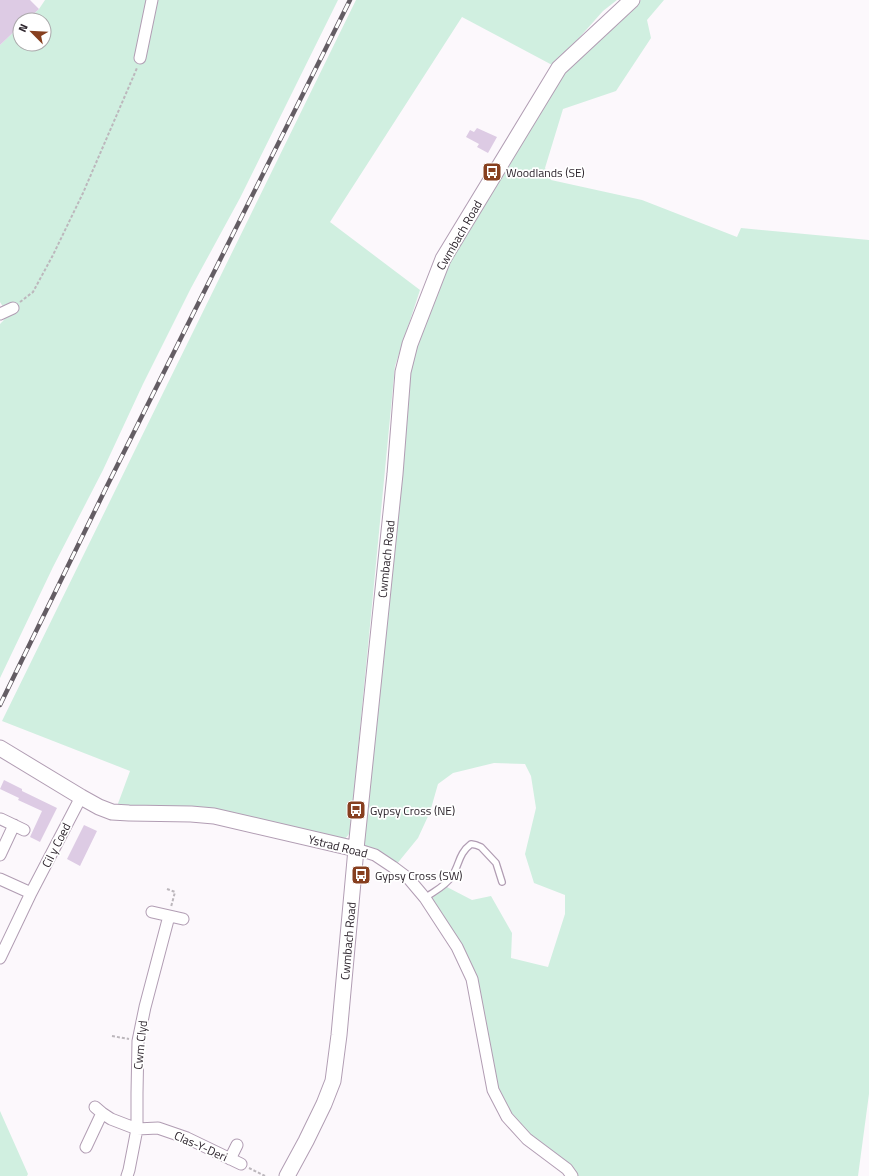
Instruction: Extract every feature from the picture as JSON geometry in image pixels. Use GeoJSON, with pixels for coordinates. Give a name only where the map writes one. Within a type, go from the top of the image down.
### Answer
{"type":"FeatureCollection","features":[{"type":"Feature","properties":{"kind":"main road","name":"Cwmbach Road"},"geometry":{"type":"LineString","coordinates":[[287,1176],[324,1104],[333,1081],[339,1035],[356,849],[395,474],[403,372],[410,344],[443,259],[559,68],[632,0]]}},
{"type":"Feature","properties":{"kind":"main road","name":"Ystrad Road"},"geometry":{"type":"LineString","coordinates":[[0,748],[81,797],[112,812],[214,816],[356,849]]}},
{"type":"Feature","properties":{"kind":"street"},"geometry":{"type":"LineString","coordinates":[[140,58],[152,0]]}},
{"type":"Feature","properties":{"kind":"street"},"geometry":{"type":"LineString","coordinates":[[0,314],[13,308]]}},
{"type":"Feature","properties":{"kind":"street","name":"Cil y Coed"},"geometry":{"type":"LineString","coordinates":[[0,958],[31,893],[81,797]]}},
{"type":"Feature","properties":{"kind":"street"},"geometry":{"type":"LineString","coordinates":[[0,855],[19,827],[1,819]]}},
{"type":"Feature","properties":{"kind":"street","name":"Ystrad Road"},"geometry":{"type":"LineString","coordinates":[[356,849],[375,855],[409,879],[424,898],[457,947],[472,979],[493,1090],[507,1117],[527,1139],[567,1169],[572,1176]]}},
{"type":"Feature","properties":{"kind":"street"},"geometry":{"type":"LineString","coordinates":[[0,879],[31,893]]}},
{"type":"Feature","properties":{"kind":"street"},"geometry":{"type":"LineString","coordinates":[[152,912],[183,919]]}},
{"type":"Feature","properties":{"kind":"street","name":"Cwm Clyd"},"geometry":{"type":"LineString","coordinates":[[126,1176],[129,1170],[137,1129],[138,1041],[145,1007],[169,916]]}},
{"type":"Feature","properties":{"kind":"street"},"geometry":{"type":"LineString","coordinates":[[86,1146],[98,1110],[111,1119],[137,1129]]}},
{"type":"Feature","properties":{"kind":"street","name":"Clas-Y-Deri"},"geometry":{"type":"LineString","coordinates":[[137,1129],[158,1128],[187,1138],[241,1164]]}},
{"type":"Feature","properties":{"kind":"street","name":"Clas-Y-Deri"},"geometry":{"type":"LineString","coordinates":[[230,1159],[237,1145]]}},
{"type":"Feature","properties":{"kind":"lane"},"geometry":{"type":"LineString","coordinates":[[424,898],[448,882],[462,853],[471,844],[481,847],[496,863],[502,882]]}},
{"type":"Feature","properties":{"kind":"path"},"geometry":{"type":"LineString","coordinates":[[13,308],[34,292],[90,178],[134,77],[140,58]]}},
{"type":"Feature","properties":{"kind":"path"},"geometry":{"type":"LineString","coordinates":[[167,889],[175,892],[169,916]]}},
{"type":"Feature","properties":{"kind":"path"},"geometry":{"type":"LineString","coordinates":[[112,1036],[138,1041]]}},
{"type":"Feature","properties":{"kind":"path"},"geometry":{"type":"LineString","coordinates":[[241,1164],[265,1176]]}},
{"type":"Feature","properties":{"kind":"green space"},"geometry":{"type":"Polygon","coordinates":[[[45,0],[338,0],[240,198],[191,288],[143,384],[103,470],[53,567],[0,678],[0,324],[5,318],[6,313],[0,302],[0,45],[12,34],[12,52],[52,52],[52,12],[36,12],[45,0]]]}},
{"type":"Feature","properties":{"kind":"green space"},"geometry":{"type":"Polygon","coordinates":[[[356,0],[617,0],[603,11],[554,66],[462,17],[330,222],[420,290],[395,366],[350,833],[343,841],[116,809],[130,771],[2,721],[356,0]]]}},
{"type":"Feature","properties":{"kind":"green space"},"geometry":{"type":"Polygon","coordinates":[[[641,0],[664,0],[647,20],[651,38],[616,91],[563,109],[545,168],[551,180],[642,200],[737,237],[741,228],[869,240],[869,1094],[858,1176],[574,1176],[528,1137],[494,1089],[476,976],[429,899],[445,886],[472,900],[491,896],[512,933],[511,958],[548,967],[565,914],[565,895],[534,883],[525,854],[536,808],[531,776],[525,764],[494,763],[453,773],[438,784],[430,812],[418,838],[396,865],[362,847],[409,373],[414,348],[446,261],[563,69],[641,0]]]}},
{"type":"Feature","properties":{"kind":"green space"},"geometry":{"type":"Polygon","coordinates":[[[0,1111],[28,1174],[27,1176],[0,1176],[0,1111]]]}},
{"type":"Feature","properties":{"kind":"building"},"geometry":{"type":"Polygon","coordinates":[[[0,0],[30,0],[39,9],[36,12],[12,12],[12,34],[0,45],[0,0]]]}},
{"type":"Feature","properties":{"kind":"building"},"geometry":{"type":"Polygon","coordinates":[[[477,128],[497,137],[488,153],[477,147],[479,144],[466,137],[470,130],[474,132],[477,128]]]}},
{"type":"Feature","properties":{"kind":"building"},"geometry":{"type":"Polygon","coordinates":[[[4,780],[22,789],[22,791],[57,808],[40,842],[30,837],[42,811],[18,800],[19,798],[0,789],[4,780]]]}},
{"type":"Feature","properties":{"kind":"building"},"geometry":{"type":"Polygon","coordinates":[[[84,825],[97,831],[80,866],[67,859],[84,825]]]}},
{"type":"Feature","properties":{"kind":"railway"},"geometry":{"type":"LineString","coordinates":[[0,705],[106,488],[350,0]]}},
{"type":"Feature","properties":{"kind":"place","name":"Woodlands (SE)"},"geometry":{"type":"Point","coordinates":[492,172]}},
{"type":"Feature","properties":{"kind":"place","name":"Gypsy Cross (NE)"},"geometry":{"type":"Point","coordinates":[356,810]}},
{"type":"Feature","properties":{"kind":"place","name":"Gypsy Cross (SW)"},"geometry":{"type":"Point","coordinates":[361,875]}}]}
